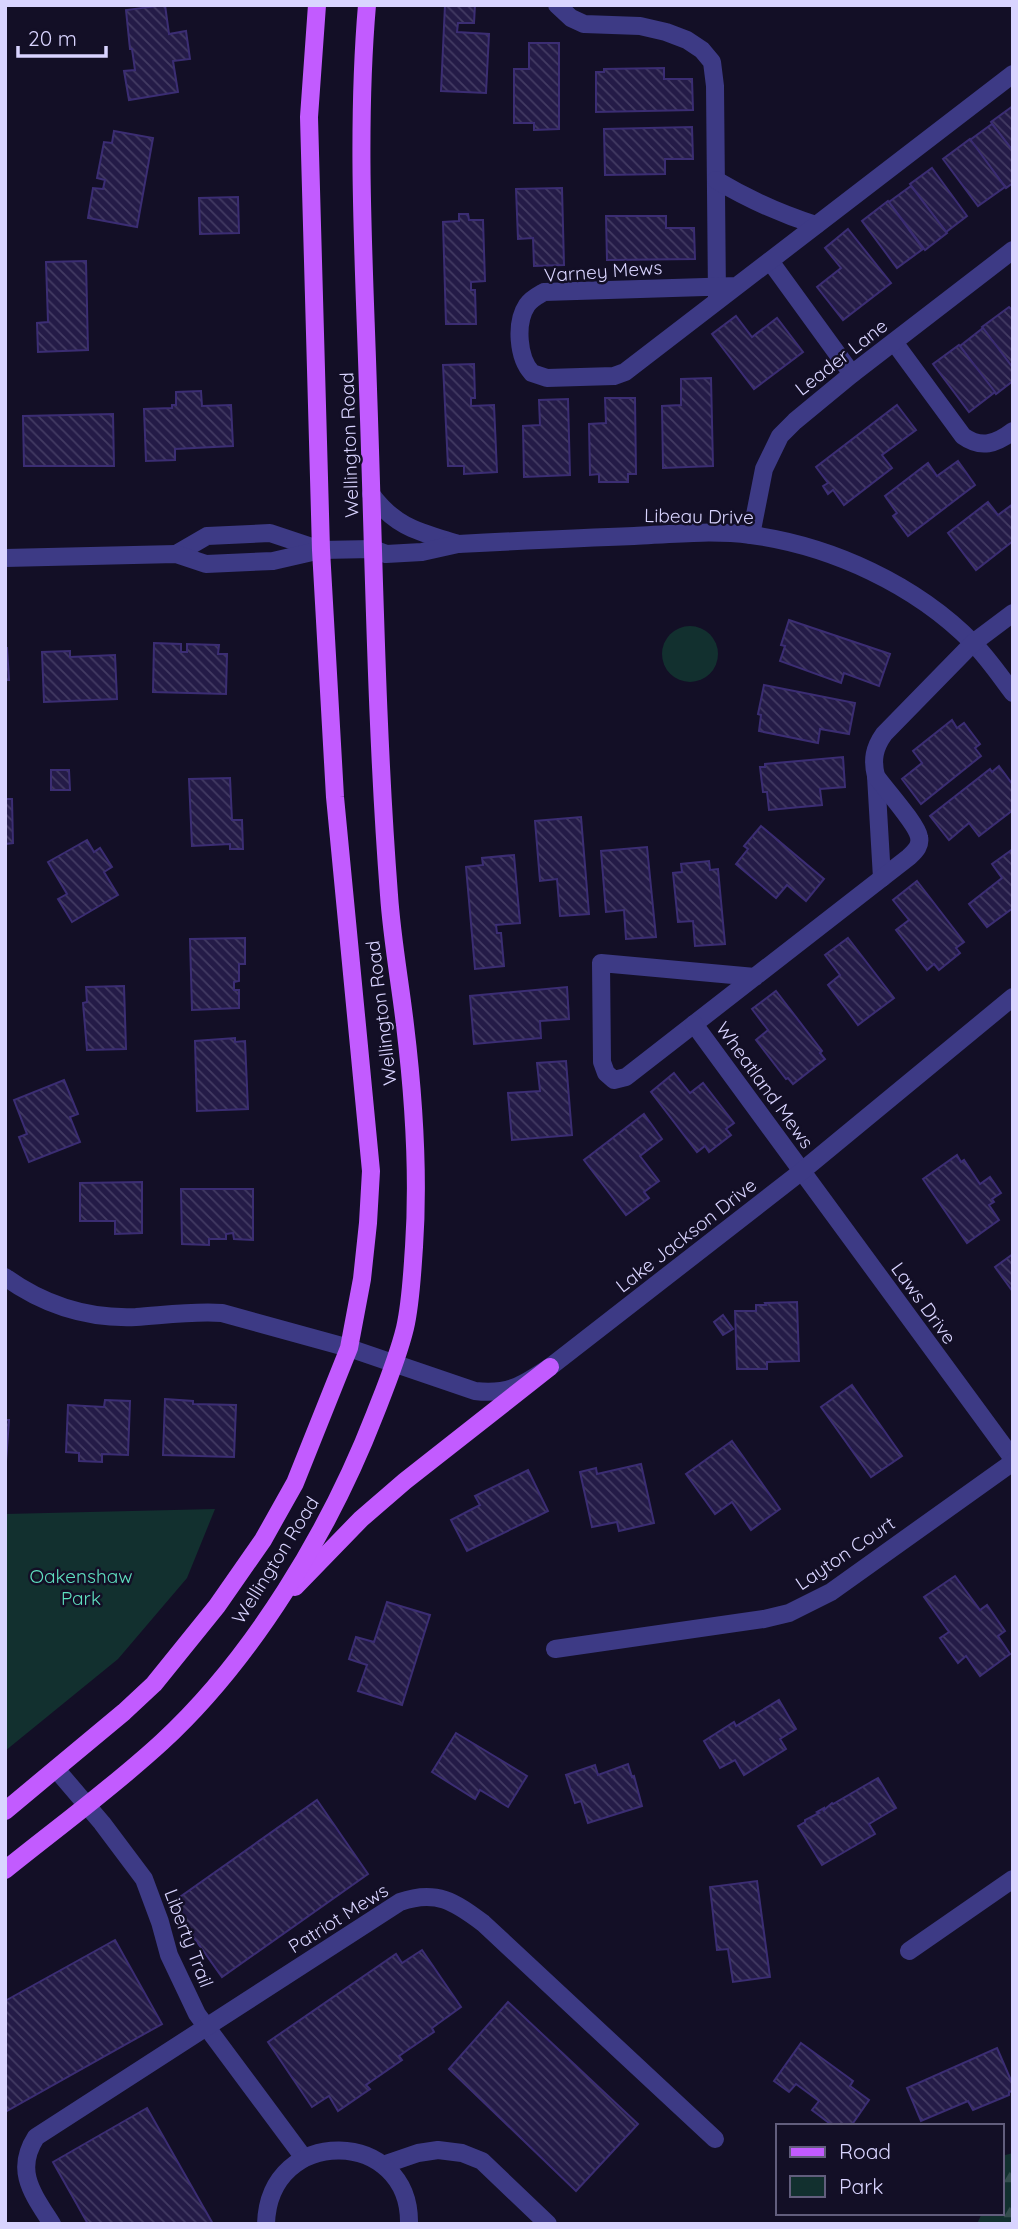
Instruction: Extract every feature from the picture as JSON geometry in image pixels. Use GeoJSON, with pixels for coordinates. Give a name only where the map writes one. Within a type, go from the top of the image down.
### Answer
{"type":"FeatureCollection","features":[{"type":"Feature","properties":{"kind":"main road","name":"Wellington Road"},"geometry":{"type":"LineString","coordinates":[[5,1811],[154,1685],[195,1635],[263,1541],[295,1483],[349,1348],[362,1279],[371,1171],[335,797],[321,550],[309,117],[317,5]]}},
{"type":"Feature","properties":{"kind":"main road","name":"Wellington Road"},"geometry":{"type":"LineString","coordinates":[[5,1870],[161,1743],[238,1657],[275,1607],[332,1510],[361,1450],[395,1363],[405,1327],[416,1209],[415,1136],[406,1031],[389,900],[378,723],[361,169],[367,5]]}},
{"type":"Feature","properties":{"kind":"main road"},"geometry":{"type":"LineString","coordinates":[[275,1607],[370,1511],[550,1367]]}},
{"type":"Feature","properties":{"kind":"street"},"geometry":{"type":"LineString","coordinates":[[557,5],[571,18],[584,24],[640,26],[666,32],[695,44],[707,56],[714,74],[717,294]]}},
{"type":"Feature","properties":{"kind":"street","name":"Varney Mews"},"geometry":{"type":"LineString","coordinates":[[717,294],[544,292],[531,300],[525,308],[520,328],[523,360],[532,373],[547,378],[621,374],[717,294],[737,286],[1013,74]]}},
{"type":"Feature","properties":{"kind":"street"},"geometry":{"type":"LineString","coordinates":[[716,180],[749,199],[816,225]]}},
{"type":"Feature","properties":{"kind":"street","name":"Leader Lane"},"geometry":{"type":"LineString","coordinates":[[751,535],[764,469],[780,436],[794,421],[852,374],[1013,250]]}},
{"type":"Feature","properties":{"kind":"street"},"geometry":{"type":"LineString","coordinates":[[770,261],[852,374]]}},
{"type":"Feature","properties":{"kind":"street"},"geometry":{"type":"LineString","coordinates":[[894,342],[963,436],[987,444],[995,443],[1013,431]]}},
{"type":"Feature","properties":{"kind":"street","name":"Libeau Drive"},"geometry":{"type":"LineString","coordinates":[[371,494],[380,507],[396,521],[458,544]]}},
{"type":"Feature","properties":{"kind":"street"},"geometry":{"type":"LineString","coordinates":[[176,554],[207,536],[270,533],[321,550]]}},
{"type":"Feature","properties":{"kind":"street","name":"Libeau Drive"},"geometry":{"type":"LineString","coordinates":[[321,550],[373,549],[386,554],[422,552],[458,544],[693,533],[751,535],[812,548],[865,569],[928,606],[973,643],[1013,693]]}},
{"type":"Feature","properties":{"kind":"street"},"geometry":{"type":"LineString","coordinates":[[5,558],[176,554],[205,564],[273,561],[321,550]]}},
{"type":"Feature","properties":{"kind":"street"},"geometry":{"type":"LineString","coordinates":[[883,878],[874,768],[875,748],[884,734],[973,643],[1013,613]]}},
{"type":"Feature","properties":{"kind":"street","name":"Wheatland Mews"},"geometry":{"type":"LineString","coordinates":[[755,977],[600,963],[602,1062],[606,1073],[614,1080],[626,1077],[883,878],[917,849],[920,839],[916,828],[876,776]]}},
{"type":"Feature","properties":{"kind":"street","name":"Lake Jackson Drive"},"geometry":{"type":"LineString","coordinates":[[5,1277],[22,1289],[54,1304],[97,1316],[138,1317],[203,1311],[222,1313],[349,1348],[475,1391],[496,1393],[513,1390],[550,1367],[802,1171],[1013,998]]}},
{"type":"Feature","properties":{"kind":"street","name":"Wheatland Mews"},"geometry":{"type":"LineString","coordinates":[[694,1024],[802,1171]]}},
{"type":"Feature","properties":{"kind":"street","name":"Laws Drive"},"geometry":{"type":"LineString","coordinates":[[802,1171],[1013,1460]]}},
{"type":"Feature","properties":{"kind":"street","name":"Layton Court"},"geometry":{"type":"LineString","coordinates":[[555,1649],[764,1619],[789,1613],[831,1592],[1013,1460]]}},
{"type":"Feature","properties":{"kind":"street","name":"Liberty Trail"},"geometry":{"type":"LineString","coordinates":[[55,1769],[144,1879],[169,1955],[184,1990],[206,2027],[304,2158]]}},
{"type":"Feature","properties":{"kind":"street"},"geometry":{"type":"LineString","coordinates":[[909,1951],[1013,1879]]}},
{"type":"Feature","properties":{"kind":"street","name":"Patriot Mews"},"geometry":{"type":"LineString","coordinates":[[52,2224],[25,2173],[28,2149],[36,2137],[400,1902],[413,1898],[450,1900],[484,1923],[715,2139]]}},
{"type":"Feature","properties":{"kind":"street"},"geometry":{"type":"LineString","coordinates":[[266,2224],[272,2192],[282,2175],[304,2158],[330,2149],[367,2155],[383,2165],[396,2179],[405,2195],[409,2224]]}},
{"type":"Feature","properties":{"kind":"street"},"geometry":{"type":"LineString","coordinates":[[383,2165],[418,2152],[438,2150],[462,2153],[482,2161],[548,2224]]}},
{"type":"Feature","properties":{"kind":"green space"},"geometry":{"type":"Polygon","coordinates":[[[690,626],[701,628],[710,634],[716,643],[716,665],[710,674],[701,680],[690,682],[679,680],[670,674],[664,665],[662,654],[664,643],[670,634],[679,628],[690,626]]]}},
{"type":"Feature","properties":{"kind":"green space","name":"Oakenshaw Park"},"geometry":{"type":"Polygon","coordinates":[[[215,1509],[187,1578],[118,1659],[5,1751],[5,1514],[215,1509]]]}},
{"type":"Feature","properties":{"kind":"green space"},"geometry":{"type":"Polygon","coordinates":[[[1013,2153],[1013,2224],[977,2224],[981,2215],[1004,2215],[1004,2155],[1013,2153]]]}},
{"type":"Feature","properties":{"kind":"building"},"geometry":{"type":"Polygon","coordinates":[[[165,5],[169,34],[186,31],[190,59],[173,61],[178,92],[129,100],[124,71],[135,70],[126,10],[165,5]]]}},
{"type":"Feature","properties":{"kind":"building"},"geometry":{"type":"Polygon","coordinates":[[[445,5],[475,5],[474,23],[458,23],[457,32],[489,34],[486,93],[441,91],[445,5]]]}},
{"type":"Feature","properties":{"kind":"building"},"geometry":{"type":"Polygon","coordinates":[[[529,43],[559,43],[559,129],[534,130],[534,123],[514,123],[514,69],[529,69],[529,43]]]}},
{"type":"Feature","properties":{"kind":"building"},"geometry":{"type":"Polygon","coordinates":[[[664,68],[664,79],[692,79],[693,110],[596,112],[596,72],[604,72],[604,69],[664,68]]]}},
{"type":"Feature","properties":{"kind":"building"},"geometry":{"type":"Polygon","coordinates":[[[1013,106],[1013,151],[991,122],[1013,106]]]}},
{"type":"Feature","properties":{"kind":"building"},"geometry":{"type":"Polygon","coordinates":[[[992,124],[1013,151],[1013,183],[1006,188],[970,140],[992,124]]]}},
{"type":"Feature","properties":{"kind":"building"},"geometry":{"type":"Polygon","coordinates":[[[692,127],[693,159],[665,159],[665,174],[605,175],[604,129],[692,127]]]}},
{"type":"Feature","properties":{"kind":"building"},"geometry":{"type":"Polygon","coordinates":[[[114,131],[153,138],[137,227],[88,218],[93,188],[103,189],[105,180],[97,178],[104,142],[112,143],[114,131]]]}},
{"type":"Feature","properties":{"kind":"building"},"geometry":{"type":"Polygon","coordinates":[[[970,139],[1005,187],[978,206],[943,159],[970,139]]]}},
{"type":"Feature","properties":{"kind":"building"},"geometry":{"type":"Polygon","coordinates":[[[932,168],[967,216],[946,232],[910,184],[932,168]]]}},
{"type":"Feature","properties":{"kind":"building"},"geometry":{"type":"Polygon","coordinates":[[[911,186],[947,233],[925,250],[889,202],[911,186]]]}},
{"type":"Feature","properties":{"kind":"building"},"geometry":{"type":"Polygon","coordinates":[[[562,188],[564,265],[534,266],[533,238],[518,239],[516,189],[562,188]]]}},
{"type":"Feature","properties":{"kind":"building"},"geometry":{"type":"Polygon","coordinates":[[[238,197],[239,233],[200,234],[199,198],[238,197]]]}},
{"type":"Feature","properties":{"kind":"building"},"geometry":{"type":"Polygon","coordinates":[[[888,201],[923,249],[897,268],[862,221],[888,201]]]}},
{"type":"Feature","properties":{"kind":"building"},"geometry":{"type":"Polygon","coordinates":[[[459,214],[468,214],[469,220],[483,220],[485,281],[471,282],[471,290],[475,290],[476,324],[446,324],[443,222],[459,221],[459,214]]]}},
{"type":"Feature","properties":{"kind":"building"},"geometry":{"type":"Polygon","coordinates":[[[606,216],[666,216],[666,228],[694,228],[695,259],[607,260],[606,216]]]}},
{"type":"Feature","properties":{"kind":"building"},"geometry":{"type":"Polygon","coordinates":[[[848,229],[891,283],[843,320],[817,287],[841,268],[825,248],[848,229]]]}},
{"type":"Feature","properties":{"kind":"building"},"geometry":{"type":"Polygon","coordinates":[[[86,261],[88,350],[38,352],[37,323],[48,322],[46,262],[86,261]]]}},
{"type":"Feature","properties":{"kind":"building"},"geometry":{"type":"Polygon","coordinates":[[[1009,307],[1013,311],[1013,368],[982,327],[1009,307]]]}},
{"type":"Feature","properties":{"kind":"building"},"geometry":{"type":"Polygon","coordinates":[[[736,316],[752,337],[777,318],[803,352],[754,389],[712,334],[736,316]]]}},
{"type":"Feature","properties":{"kind":"building"},"geometry":{"type":"Polygon","coordinates":[[[983,328],[1013,368],[1013,381],[996,394],[960,346],[983,328]]]}},
{"type":"Feature","properties":{"kind":"building"},"geometry":{"type":"Polygon","coordinates":[[[959,345],[995,392],[969,412],[933,364],[959,345]]]}},
{"type":"Feature","properties":{"kind":"building"},"geometry":{"type":"Polygon","coordinates":[[[474,364],[475,398],[471,398],[471,406],[494,405],[497,472],[464,474],[464,466],[448,466],[443,365],[474,364]]]}},
{"type":"Feature","properties":{"kind":"building"},"geometry":{"type":"Polygon","coordinates":[[[711,378],[713,466],[663,468],[662,406],[681,405],[681,379],[711,378]]]}},
{"type":"Feature","properties":{"kind":"building"},"geometry":{"type":"Polygon","coordinates":[[[201,391],[202,406],[231,405],[233,446],[175,449],[175,460],[146,461],[144,409],[172,408],[172,405],[176,405],[176,392],[201,391]]]}},
{"type":"Feature","properties":{"kind":"building"},"geometry":{"type":"Polygon","coordinates":[[[605,398],[635,398],[636,474],[628,474],[628,482],[599,482],[599,474],[590,475],[589,424],[606,423],[605,398]]]}},
{"type":"Feature","properties":{"kind":"building"},"geometry":{"type":"Polygon","coordinates":[[[568,399],[570,475],[524,477],[523,426],[540,425],[539,400],[568,399]]]}},
{"type":"Feature","properties":{"kind":"building"},"geometry":{"type":"Polygon","coordinates":[[[897,405],[916,430],[882,455],[892,468],[844,505],[833,490],[828,494],[823,486],[828,483],[816,467],[897,405]]]}},
{"type":"Feature","properties":{"kind":"building"},"geometry":{"type":"Polygon","coordinates":[[[113,414],[114,466],[24,466],[23,416],[113,414]]]}},
{"type":"Feature","properties":{"kind":"building"},"geometry":{"type":"Polygon","coordinates":[[[958,461],[975,485],[908,536],[893,516],[897,513],[885,496],[928,463],[937,476],[958,461]]]}},
{"type":"Feature","properties":{"kind":"building"},"geometry":{"type":"Polygon","coordinates":[[[988,502],[998,515],[1013,504],[1013,541],[976,570],[948,533],[988,502]]]}},
{"type":"Feature","properties":{"kind":"building"},"geometry":{"type":"Polygon","coordinates":[[[789,620],[890,654],[879,686],[844,673],[841,683],[780,661],[785,646],[781,645],[789,620]]]}},
{"type":"Feature","properties":{"kind":"building"},"geometry":{"type":"Polygon","coordinates":[[[154,643],[181,644],[181,652],[187,652],[187,644],[219,645],[218,654],[227,654],[226,694],[153,692],[154,643]]]}},
{"type":"Feature","properties":{"kind":"building"},"geometry":{"type":"Polygon","coordinates":[[[7,648],[9,680],[5,680],[7,648]]]}},
{"type":"Feature","properties":{"kind":"building"},"geometry":{"type":"Polygon","coordinates":[[[70,651],[70,657],[115,655],[117,699],[44,702],[42,652],[70,651]]]}},
{"type":"Feature","properties":{"kind":"building"},"geometry":{"type":"Polygon","coordinates":[[[764,685],[855,703],[849,734],[820,729],[818,743],[759,731],[761,715],[758,714],[764,685]]]}},
{"type":"Feature","properties":{"kind":"building"},"geometry":{"type":"Polygon","coordinates":[[[952,720],[957,728],[964,723],[980,744],[975,748],[981,756],[921,804],[902,779],[922,763],[913,751],[952,720]]]}},
{"type":"Feature","properties":{"kind":"building"},"geometry":{"type":"Polygon","coordinates":[[[843,757],[845,787],[820,789],[822,805],[769,810],[767,792],[763,792],[760,767],[765,767],[765,764],[843,757]]]}},
{"type":"Feature","properties":{"kind":"building"},"geometry":{"type":"Polygon","coordinates":[[[999,766],[1013,785],[1013,810],[979,836],[969,823],[949,840],[930,816],[990,769],[992,772],[999,766]]]}},
{"type":"Feature","properties":{"kind":"building"},"geometry":{"type":"Polygon","coordinates":[[[51,770],[69,770],[70,790],[51,790],[51,770]]]}},
{"type":"Feature","properties":{"kind":"building"},"geometry":{"type":"Polygon","coordinates":[[[230,778],[232,820],[242,820],[243,849],[230,849],[230,844],[192,846],[189,779],[230,778]]]}},
{"type":"Feature","properties":{"kind":"building"},"geometry":{"type":"Polygon","coordinates":[[[5,799],[12,799],[13,843],[5,844],[5,799]]]}},
{"type":"Feature","properties":{"kind":"building"},"geometry":{"type":"Polygon","coordinates":[[[581,817],[589,914],[560,916],[557,879],[540,881],[535,821],[581,817]]]}},
{"type":"Feature","properties":{"kind":"building"},"geometry":{"type":"Polygon","coordinates":[[[761,826],[824,879],[806,901],[787,885],[776,898],[736,864],[748,849],[744,846],[761,826]]]}},
{"type":"Feature","properties":{"kind":"building"},"geometry":{"type":"Polygon","coordinates":[[[87,840],[94,852],[100,848],[112,867],[104,872],[118,895],[72,922],[58,899],[67,894],[48,862],[87,840]]]}},
{"type":"Feature","properties":{"kind":"building"},"geometry":{"type":"Polygon","coordinates":[[[647,847],[656,937],[626,939],[624,910],[606,912],[601,851],[647,847]]]}},
{"type":"Feature","properties":{"kind":"building"},"geometry":{"type":"Polygon","coordinates":[[[1013,849],[1013,908],[987,927],[969,904],[1002,878],[992,864],[1013,849]]]}},
{"type":"Feature","properties":{"kind":"building"},"geometry":{"type":"Polygon","coordinates":[[[514,855],[520,923],[496,925],[497,933],[501,933],[504,966],[475,969],[466,867],[483,865],[482,858],[514,855]]]}},
{"type":"Feature","properties":{"kind":"building"},"geometry":{"type":"Polygon","coordinates":[[[709,861],[710,870],[718,869],[725,944],[695,946],[693,921],[678,922],[673,873],[682,872],[681,864],[709,861]]]}},
{"type":"Feature","properties":{"kind":"building"},"geometry":{"type":"Polygon","coordinates":[[[917,881],[964,942],[956,948],[960,953],[939,970],[934,964],[927,970],[896,930],[909,920],[893,900],[917,881]]]}},
{"type":"Feature","properties":{"kind":"building"},"geometry":{"type":"Polygon","coordinates":[[[245,938],[245,964],[239,964],[239,981],[234,982],[234,990],[239,990],[239,1008],[192,1010],[190,939],[245,938]]]}},
{"type":"Feature","properties":{"kind":"building"},"geometry":{"type":"Polygon","coordinates":[[[848,938],[894,998],[858,1025],[828,985],[840,975],[825,955],[848,938]]]}},
{"type":"Feature","properties":{"kind":"building"},"geometry":{"type":"Polygon","coordinates":[[[124,986],[126,1049],[87,1050],[83,1003],[87,1002],[86,987],[124,986]]]}},
{"type":"Feature","properties":{"kind":"building"},"geometry":{"type":"Polygon","coordinates":[[[567,987],[569,1019],[540,1021],[541,1038],[474,1044],[470,996],[567,987]]]}},
{"type":"Feature","properties":{"kind":"building"},"geometry":{"type":"Polygon","coordinates":[[[776,991],[822,1051],[820,1053],[825,1059],[793,1084],[786,1079],[756,1040],[768,1030],[752,1009],[776,991]]]}},
{"type":"Feature","properties":{"kind":"building"},"geometry":{"type":"Polygon","coordinates":[[[235,1038],[235,1042],[245,1041],[248,1109],[197,1111],[195,1041],[235,1038]]]}},
{"type":"Feature","properties":{"kind":"building"},"geometry":{"type":"Polygon","coordinates":[[[566,1061],[572,1135],[512,1140],[508,1093],[540,1091],[537,1063],[566,1061]]]}},
{"type":"Feature","properties":{"kind":"building"},"geometry":{"type":"Polygon","coordinates":[[[674,1073],[690,1093],[703,1083],[734,1123],[726,1129],[731,1135],[709,1152],[705,1146],[697,1152],[651,1092],[674,1073]]]}},
{"type":"Feature","properties":{"kind":"building"},"geometry":{"type":"Polygon","coordinates":[[[64,1080],[78,1114],[70,1117],[80,1142],[29,1162],[19,1137],[27,1134],[14,1100],[64,1080]]]}},
{"type":"Feature","properties":{"kind":"building"},"geometry":{"type":"Polygon","coordinates":[[[644,1114],[662,1139],[640,1156],[659,1181],[644,1192],[649,1198],[626,1215],[584,1160],[644,1114]]]}},
{"type":"Feature","properties":{"kind":"building"},"geometry":{"type":"Polygon","coordinates":[[[957,1155],[961,1162],[964,1160],[980,1184],[990,1177],[1001,1193],[992,1199],[994,1202],[989,1205],[999,1220],[967,1243],[923,1179],[957,1155]]]}},
{"type":"Feature","properties":{"kind":"building"},"geometry":{"type":"Polygon","coordinates":[[[142,1182],[142,1233],[115,1234],[115,1221],[80,1221],[80,1183],[142,1182]]]}},
{"type":"Feature","properties":{"kind":"building"},"geometry":{"type":"Polygon","coordinates":[[[181,1189],[253,1189],[253,1240],[234,1239],[233,1233],[226,1234],[226,1239],[209,1239],[209,1245],[182,1244],[181,1189]]]}},
{"type":"Feature","properties":{"kind":"building"},"geometry":{"type":"Polygon","coordinates":[[[1013,1254],[1013,1292],[995,1267],[1013,1254]]]}},
{"type":"Feature","properties":{"kind":"building"},"geometry":{"type":"Polygon","coordinates":[[[797,1302],[799,1361],[767,1362],[767,1369],[737,1369],[735,1311],[756,1311],[756,1305],[766,1305],[765,1303],[797,1302]]]}},
{"type":"Feature","properties":{"kind":"building"},"geometry":{"type":"Polygon","coordinates":[[[723,1315],[733,1329],[723,1335],[714,1322],[723,1315]]]}},
{"type":"Feature","properties":{"kind":"building"},"geometry":{"type":"Polygon","coordinates":[[[852,1385],[902,1456],[871,1477],[821,1407],[852,1385]]]}},
{"type":"Feature","properties":{"kind":"building"},"geometry":{"type":"Polygon","coordinates":[[[165,1399],[193,1401],[193,1404],[236,1405],[234,1457],[163,1455],[165,1399]]]}},
{"type":"Feature","properties":{"kind":"building"},"geometry":{"type":"Polygon","coordinates":[[[105,1400],[130,1401],[128,1455],[102,1454],[102,1462],[79,1461],[79,1453],[66,1452],[68,1405],[104,1407],[105,1400]]]}},
{"type":"Feature","properties":{"kind":"building"},"geometry":{"type":"Polygon","coordinates":[[[5,1420],[9,1420],[5,1475],[5,1420]]]}},
{"type":"Feature","properties":{"kind":"building"},"geometry":{"type":"Polygon","coordinates":[[[732,1441],[780,1509],[751,1530],[732,1502],[715,1514],[686,1474],[732,1441]]]}},
{"type":"Feature","properties":{"kind":"building"},"geometry":{"type":"Polygon","coordinates":[[[641,1464],[654,1523],[619,1531],[617,1522],[592,1527],[580,1472],[596,1468],[597,1474],[641,1464]]]}},
{"type":"Feature","properties":{"kind":"building"},"geometry":{"type":"Polygon","coordinates":[[[528,1470],[548,1511],[467,1551],[451,1520],[480,1505],[475,1496],[528,1470]]]}},
{"type":"Feature","properties":{"kind":"building"},"geometry":{"type":"Polygon","coordinates":[[[955,1576],[980,1610],[987,1605],[1005,1631],[998,1636],[1010,1654],[980,1676],[966,1656],[958,1663],[940,1638],[949,1632],[924,1597],[955,1576]]]}},
{"type":"Feature","properties":{"kind":"building"},"geometry":{"type":"Polygon","coordinates":[[[387,1602],[430,1615],[402,1705],[358,1691],[367,1665],[349,1659],[356,1637],[374,1642],[387,1602]]]}},
{"type":"Feature","properties":{"kind":"building"},"geometry":{"type":"Polygon","coordinates":[[[779,1700],[796,1729],[780,1739],[786,1749],[744,1775],[735,1760],[720,1768],[704,1741],[734,1722],[736,1726],[779,1700]]]}},
{"type":"Feature","properties":{"kind":"building"},"geometry":{"type":"Polygon","coordinates":[[[456,1733],[527,1776],[508,1807],[480,1790],[475,1799],[432,1772],[456,1733]]]}},
{"type":"Feature","properties":{"kind":"building"},"geometry":{"type":"Polygon","coordinates":[[[628,1764],[642,1806],[588,1823],[581,1801],[575,1803],[566,1775],[595,1765],[598,1775],[628,1764]]]}},
{"type":"Feature","properties":{"kind":"building"},"geometry":{"type":"Polygon","coordinates":[[[878,1778],[896,1808],[869,1824],[875,1834],[822,1865],[798,1826],[832,1803],[878,1778]]]}},
{"type":"Feature","properties":{"kind":"building"},"geometry":{"type":"Polygon","coordinates":[[[317,1800],[368,1874],[222,1977],[170,1904],[317,1800]]]}},
{"type":"Feature","properties":{"kind":"building"},"geometry":{"type":"Polygon","coordinates":[[[757,1881],[770,1977],[733,1982],[728,1949],[717,1950],[710,1887],[757,1881]]]}},
{"type":"Feature","properties":{"kind":"building"},"geometry":{"type":"Polygon","coordinates":[[[115,1940],[162,2024],[5,2112],[5,2001],[115,1940]]]}},
{"type":"Feature","properties":{"kind":"building"},"geometry":{"type":"Polygon","coordinates":[[[422,1950],[461,2007],[432,2028],[434,2032],[399,2056],[402,2060],[366,2085],[370,2089],[338,2111],[329,2096],[312,2107],[268,2042],[396,1954],[402,1963],[422,1950]]]}},
{"type":"Feature","properties":{"kind":"building"},"geometry":{"type":"Polygon","coordinates":[[[508,2002],[638,2124],[576,2191],[449,2069],[508,2002]]]}},
{"type":"Feature","properties":{"kind":"building"},"geometry":{"type":"Polygon","coordinates":[[[801,2043],[853,2081],[850,2086],[869,2100],[852,2124],[830,2124],[812,2110],[819,2101],[796,2084],[789,2092],[774,2081],[801,2043]]]}},
{"type":"Feature","properties":{"kind":"building"},"geometry":{"type":"Polygon","coordinates":[[[997,2048],[1013,2085],[1013,2091],[1009,2092],[1009,2095],[973,2110],[968,2101],[921,2121],[907,2088],[997,2048]]]}},
{"type":"Feature","properties":{"kind":"building"},"geometry":{"type":"Polygon","coordinates":[[[147,2108],[213,2224],[88,2224],[53,2162],[147,2108]]]}}]}
